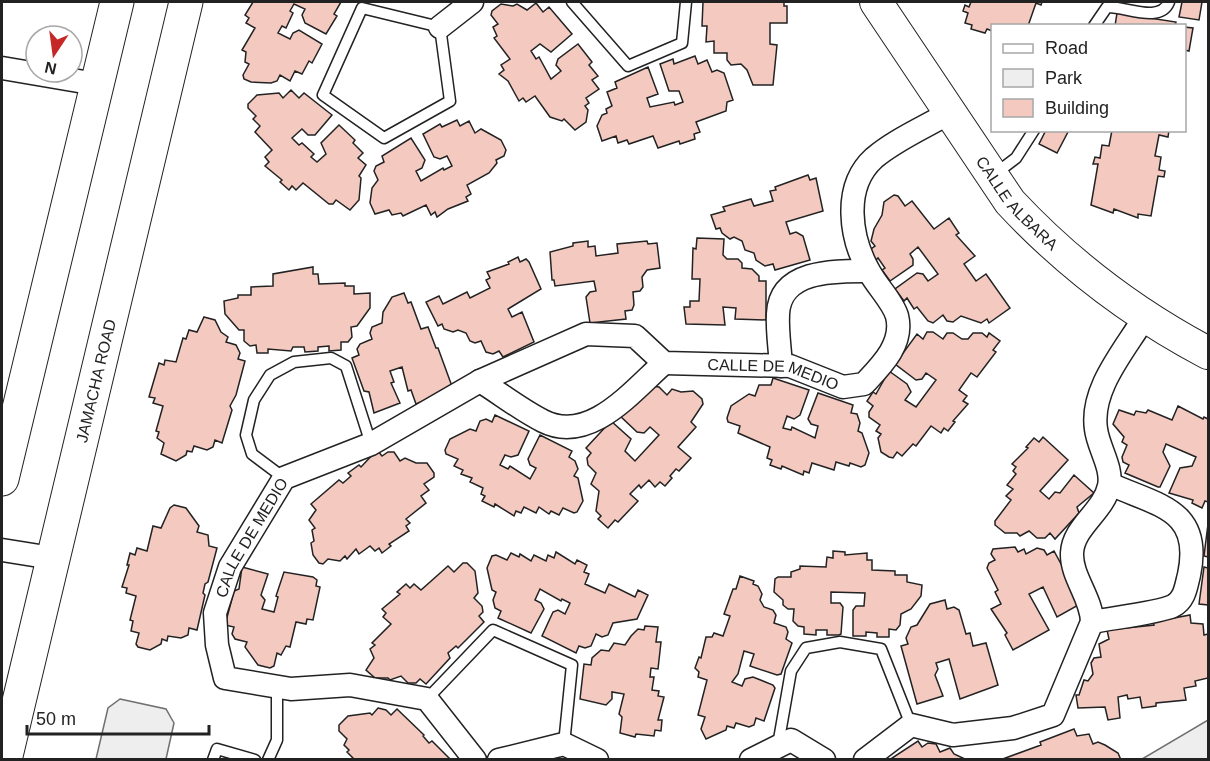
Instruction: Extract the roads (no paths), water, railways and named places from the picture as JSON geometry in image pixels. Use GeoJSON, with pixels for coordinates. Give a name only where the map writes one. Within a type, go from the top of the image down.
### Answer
{"type":"FeatureCollection","features":[{"type":"Feature","properties":{"kind":"main road"},"geometry":{"type":"LineString","coordinates":[[2,479],[117,2]]}},
{"type":"Feature","properties":{"kind":"main road","name":"JAMACHA ROAD"},"geometry":{"type":"LineString","coordinates":[[5,759],[186,2]]}},
{"type":"Feature","properties":{"kind":"street"},"geometry":{"type":"LineString","coordinates":[[440,27],[472,2]]}},
{"type":"Feature","properties":{"kind":"street","name":"CALLE ALBARA"},"geometry":{"type":"LineString","coordinates":[[876,2],[1010,201],[1036,230],[1144,318],[1209,353]]}},
{"type":"Feature","properties":{"kind":"street"},"geometry":{"type":"LineString","coordinates":[[2,68],[96,84]]}},
{"type":"Feature","properties":{"kind":"street","name":"CALLE DE MEDIO"},"geometry":{"type":"LineString","coordinates":[[284,688],[225,678],[217,645],[215,613],[230,567],[284,478],[371,444],[480,381],[586,334],[634,336],[664,363],[790,366],[843,387],[864,384],[885,361],[895,341],[897,315],[868,271],[853,224],[851,208],[859,179],[875,157],[949,112]]}},
{"type":"Feature","properties":{"kind":"street"},"geometry":{"type":"LineString","coordinates":[[781,366],[778,312],[784,296],[796,281],[826,271],[868,271]]}},
{"type":"Feature","properties":{"kind":"street"},"geometry":{"type":"LineString","coordinates":[[865,759],[911,725],[953,735],[1013,728],[1053,716],[1092,622],[1092,608],[1071,554],[1075,540],[1102,503],[1110,484],[1095,429],[1095,410],[1102,386],[1144,318]]}},
{"type":"Feature","properties":{"kind":"street"},"geometry":{"type":"LineString","coordinates":[[480,381],[545,422],[568,427],[596,421],[664,363]]}},
{"type":"Feature","properties":{"kind":"street"},"geometry":{"type":"LineString","coordinates":[[1092,622],[1172,607],[1185,594],[1191,565],[1190,539],[1186,525],[1178,515],[1110,484]]}},
{"type":"Feature","properties":{"kind":"street"},"geometry":{"type":"LineString","coordinates":[[2,550],[52,558]]}},
{"type":"Feature","properties":{"kind":"street"},"geometry":{"type":"LineString","coordinates":[[284,688],[350,685],[427,699],[475,759]]}},
{"type":"Feature","properties":{"kind":"street"},"geometry":{"type":"LineString","coordinates":[[751,759],[791,740],[824,759]]}},
{"type":"Feature","properties":{"kind":"street"},"geometry":{"type":"LineString","coordinates":[[499,759],[564,744],[597,759]]}},
{"type":"Feature","properties":{"kind":"lane"},"geometry":{"type":"LineString","coordinates":[[572,2],[628,66],[682,43],[686,2]]}},
{"type":"Feature","properties":{"kind":"lane"},"geometry":{"type":"LineString","coordinates":[[1095,24],[1107,7],[1155,14],[1163,10],[1169,2]]}},
{"type":"Feature","properties":{"kind":"lane"},"geometry":{"type":"LineString","coordinates":[[362,8],[440,27],[450,101],[384,138],[323,95],[362,8]]}},
{"type":"Feature","properties":{"kind":"lane"},"geometry":{"type":"LineString","coordinates":[[993,176],[1016,158],[1033,132]]}},
{"type":"Feature","properties":{"kind":"lane"},"geometry":{"type":"LineString","coordinates":[[284,478],[252,454],[246,435],[254,400],[270,375],[294,362],[331,358],[346,366],[371,444]]}},
{"type":"Feature","properties":{"kind":"lane"},"geometry":{"type":"LineString","coordinates":[[427,699],[493,630],[572,665],[564,744]]}},
{"type":"Feature","properties":{"kind":"lane"},"geometry":{"type":"LineString","coordinates":[[778,746],[791,671],[806,648],[840,642],[881,649],[911,725]]}},
{"type":"Feature","properties":{"kind":"lane"},"geometry":{"type":"LineString","coordinates":[[268,759],[277,740],[284,688]]}},
{"type":"Feature","properties":{"kind":"lane"},"geometry":{"type":"LineString","coordinates":[[213,759],[217,749],[255,759]]}}]}
